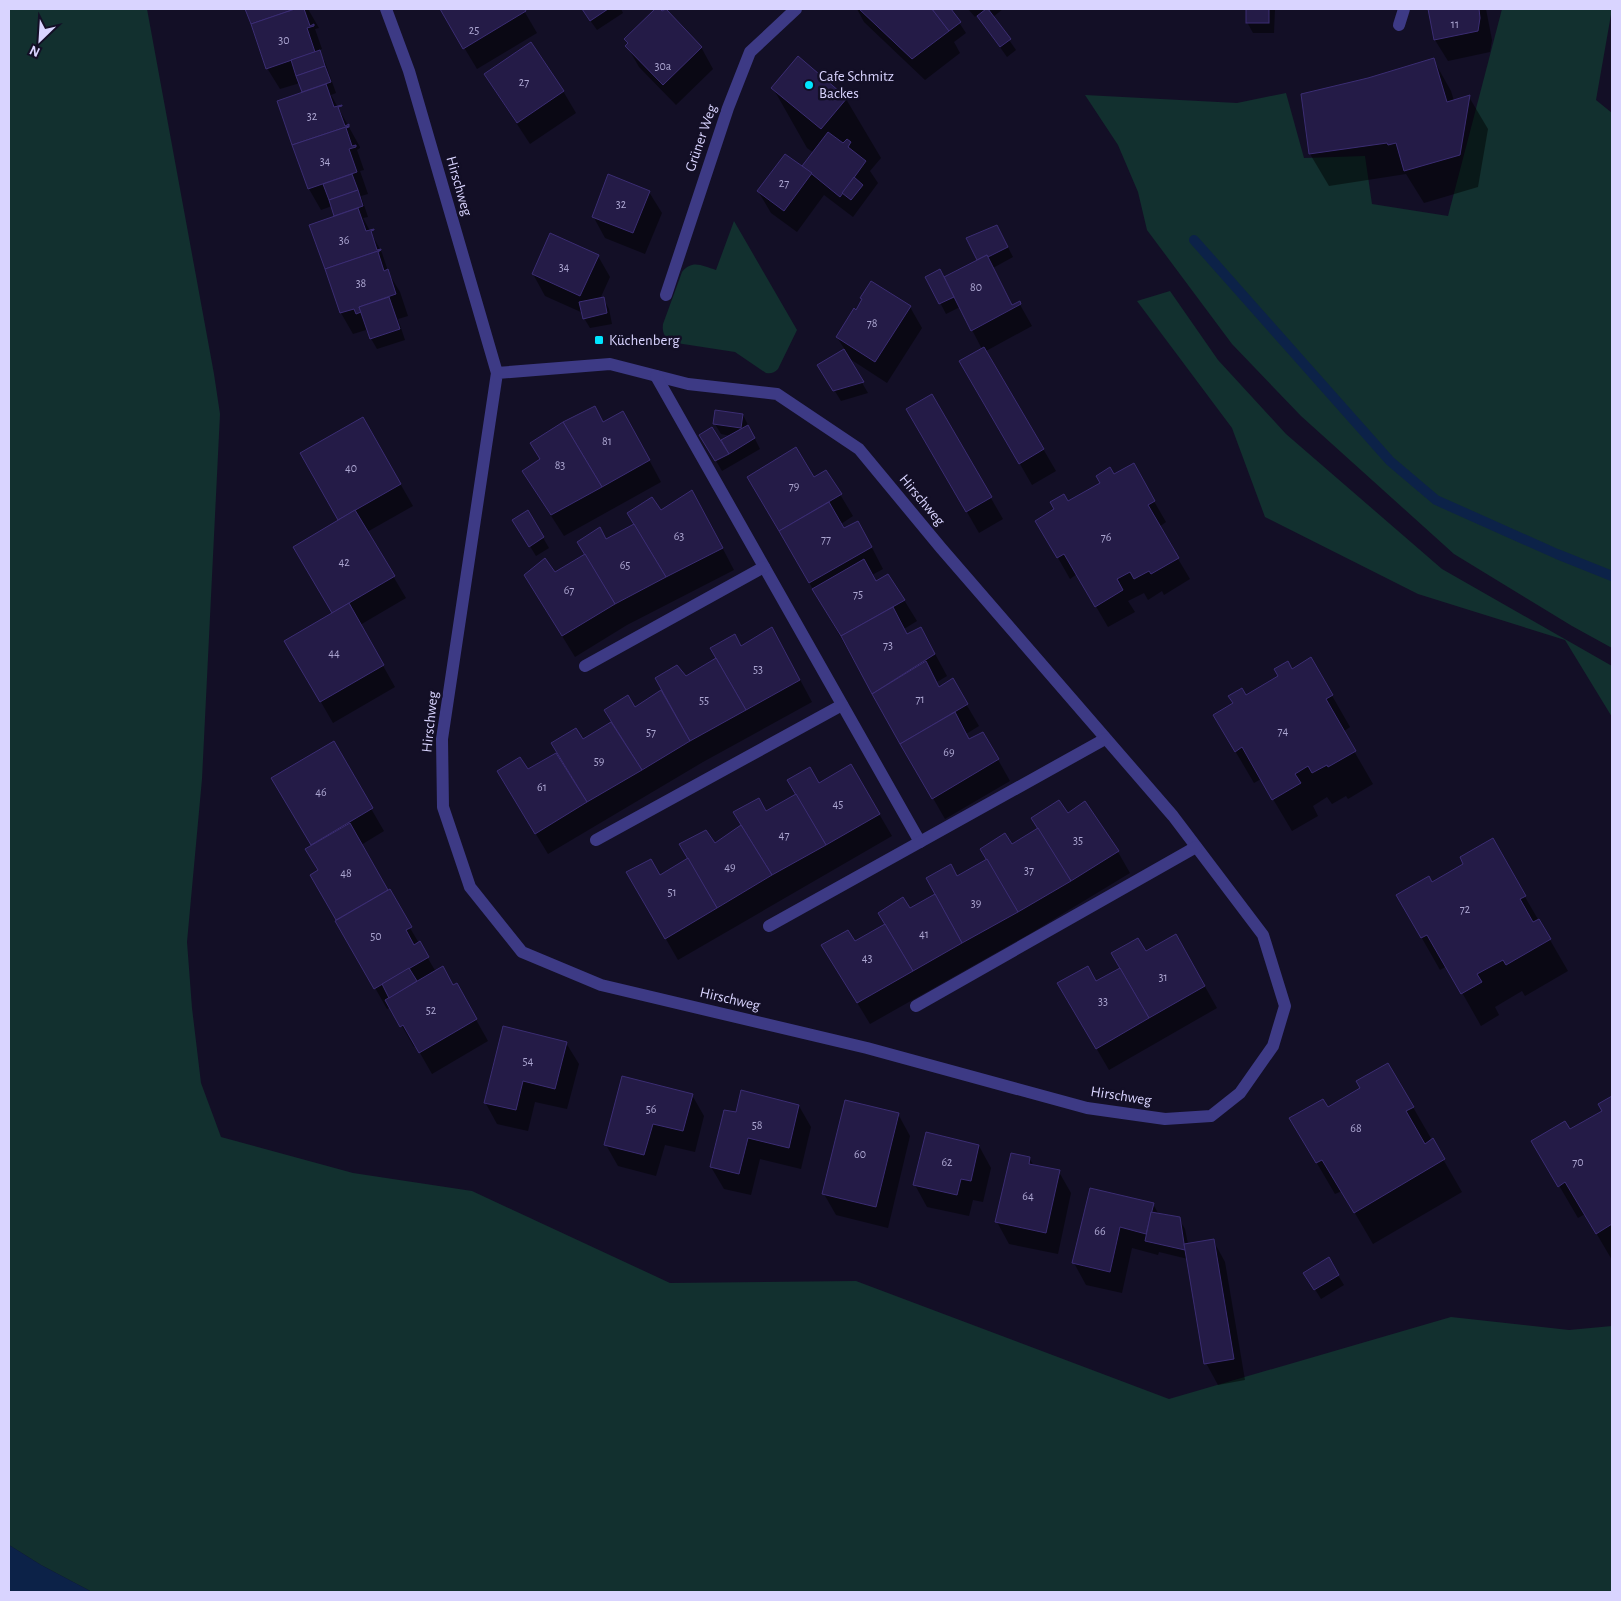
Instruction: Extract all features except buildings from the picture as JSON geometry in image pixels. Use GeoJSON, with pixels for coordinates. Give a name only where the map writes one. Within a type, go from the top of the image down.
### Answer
{"type":"FeatureCollection","features":[{"type":"Feature","properties":{"kind":"street","name":"Hirschweg"},"geometry":{"type":"LineString","coordinates":[[386,9],[409,71],[497,374],[442,739],[443,807],[470,887],[522,952],[601,984],[867,1048],[1087,1108],[1165,1118],[1211,1116],[1240,1093],[1273,1046],[1285,1006],[1263,935],[1173,816],[941,548],[860,449],[777,394],[688,384],[610,364],[497,374]]}},
{"type":"Feature","properties":{"kind":"street","name":"Grüner Weg"},"geometry":{"type":"LineString","coordinates":[[666,295],[728,108],[750,52],[796,9]]}},
{"type":"Feature","properties":{"kind":"street"},"geometry":{"type":"LineString","coordinates":[[1400,25],[1404,9]]}},
{"type":"Feature","properties":{"kind":"street"},"geometry":{"type":"LineString","coordinates":[[656,376],[920,842]]}},
{"type":"Feature","properties":{"kind":"street"},"geometry":{"type":"LineString","coordinates":[[585,666],[764,568]]}},
{"type":"Feature","properties":{"kind":"street"},"geometry":{"type":"LineString","coordinates":[[596,840],[842,705]]}},
{"type":"Feature","properties":{"kind":"street"},"geometry":{"type":"LineString","coordinates":[[769,926],[1106,739]]}},
{"type":"Feature","properties":{"kind":"street"},"geometry":{"type":"LineString","coordinates":[[916,1006],[1196,847]]}},
{"type":"Feature","properties":{"kind":"green space"},"geometry":{"type":"Polygon","coordinates":[[[9,9],[147,9],[220,414],[202,779],[187,942],[192,1008],[201,1083],[221,1137],[353,1173],[472,1191],[670,1283],[856,1281],[1169,1399],[1451,1317],[1569,1330],[1612,1326],[1612,1592],[92,1592],[41,1565],[9,1545],[9,9]]]}},
{"type":"Feature","properties":{"kind":"green space"},"geometry":{"type":"Polygon","coordinates":[[[1502,9],[1612,9],[1596,100],[1612,113],[1612,648],[1572,626],[1454,554],[1301,416],[1232,344],[1147,230],[1138,192],[1118,145],[1085,95],[1237,103],[1286,93],[1304,158],[1365,156],[1372,204],[1448,216],[1502,9]]]}},
{"type":"Feature","properties":{"kind":"green space"},"geometry":{"type":"Polygon","coordinates":[[[734,221],[797,330],[778,369],[772,373],[766,373],[735,352],[670,342],[663,332],[663,324],[682,272],[694,265],[702,265],[716,270],[734,221]]]}},
{"type":"Feature","properties":{"kind":"green space"},"geometry":{"type":"Polygon","coordinates":[[[1170,291],[1218,360],[1286,434],[1442,569],[1612,666],[1612,717],[1565,640],[1418,594],[1265,517],[1232,428],[1137,301],[1170,291]]]}},
{"type":"Feature","properties":{"kind":"water"},"geometry":{"type":"Polygon","coordinates":[[[9,1545],[41,1565],[92,1592],[9,1592],[9,1545]]]}},
{"type":"Feature","properties":{"kind":"waterway"},"geometry":{"type":"LineString","coordinates":[[1194,240],[1390,461],[1436,500],[1557,554],[1612,576]]}},
{"type":"Feature","properties":{"kind":"place","name":"Cafe Schmitz Backes"},"geometry":{"type":"Point","coordinates":[809,85]}},
{"type":"Feature","properties":{"kind":"place","name":"Küchenberg"},"geometry":{"type":"Point","coordinates":[599,340]}}]}
